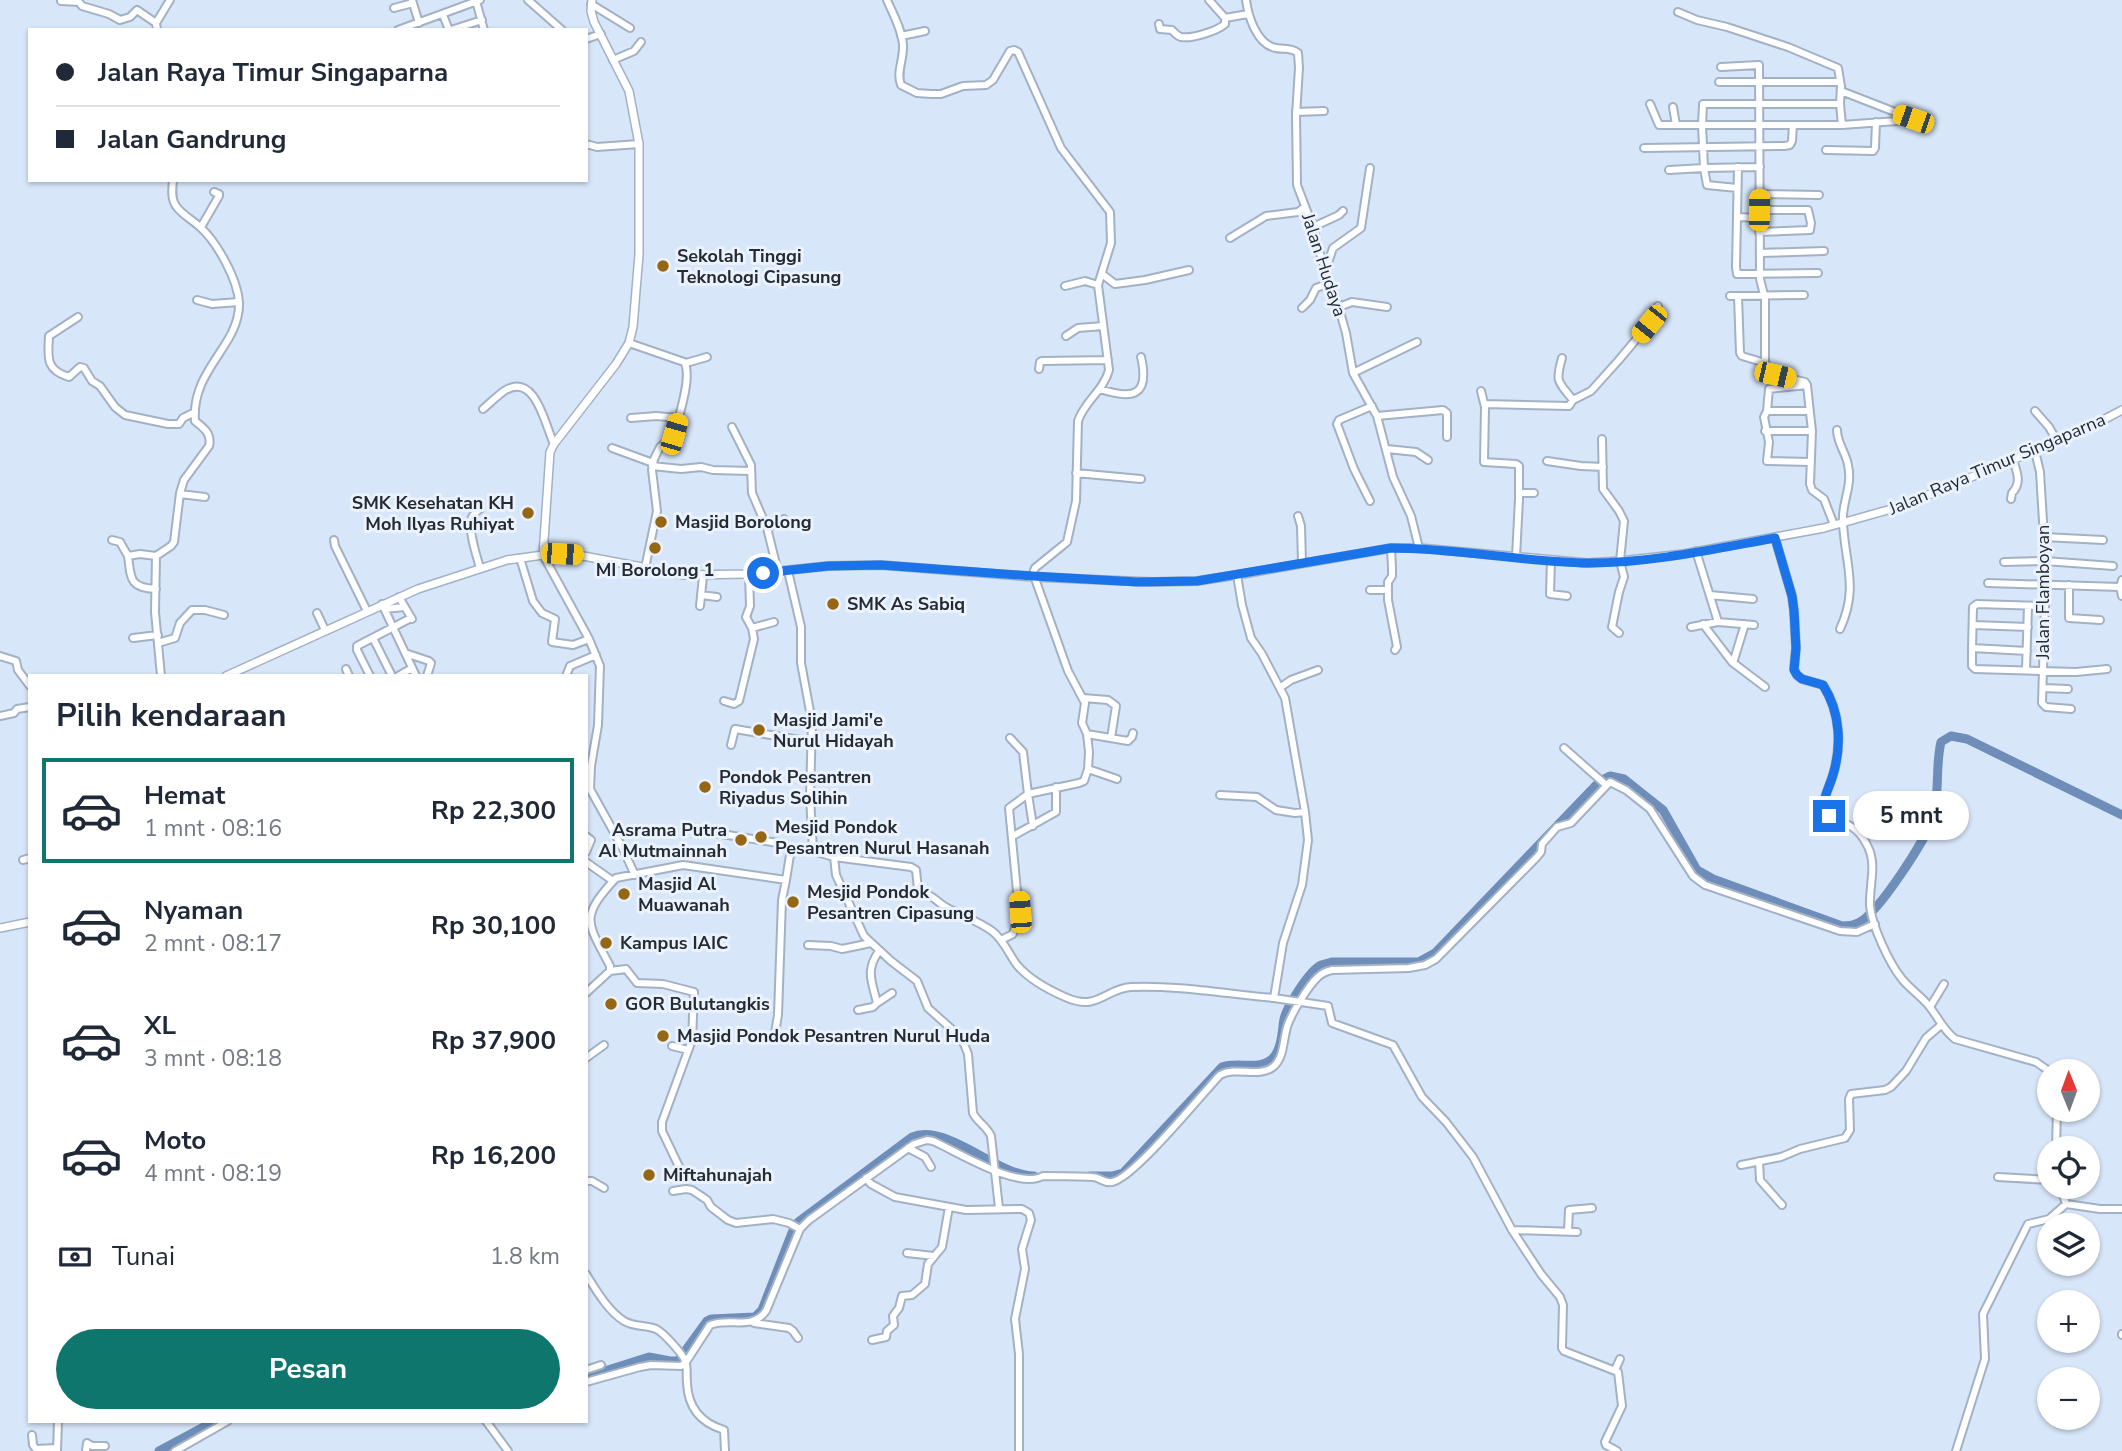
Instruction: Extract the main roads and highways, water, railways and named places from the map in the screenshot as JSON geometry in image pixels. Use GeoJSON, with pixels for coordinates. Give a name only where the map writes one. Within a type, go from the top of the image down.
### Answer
{"type":"FeatureCollection","features":[{"type":"Feature","properties":{"kind":"main road"},"geometry":{"type":"LineString","coordinates":[[543,555],[549,456],[554,444],[616,364],[629,343],[633,327],[639,254],[639,144],[631,96],[592,18],[592,2]]}},
{"type":"Feature","properties":{"kind":"main road","name":"Jalan Raya Timur Singaparna"},"geometry":{"type":"LineString","coordinates":[[230,674],[367,611],[384,607],[399,597],[480,568],[543,555],[578,555],[684,575],[703,576],[828,566],[881,565],[1152,582],[1197,581],[1391,548],[1587,563],[1696,551],[1775,538],[1902,506],[2084,430],[2122,410]]}},
{"type":"Feature","properties":{"kind":"main road"},"geometry":{"type":"LineString","coordinates":[[0,928],[28,922]]}},
{"type":"Feature","properties":{"kind":"waterway"},"geometry":{"type":"LineString","coordinates":[[1090,1176],[1123,1173],[1222,1067],[1263,1064],[1274,1057],[1289,1006],[1305,981],[1321,965],[1332,962],[1419,962],[1435,953],[1600,781],[1610,776],[1624,779],[1663,810],[1697,870],[1713,879],[1842,926],[1858,923],[1867,917],[1900,875],[1921,842],[1935,809],[1941,742],[1951,736],[1967,739],[2122,815]]}},
{"type":"Feature","properties":{"kind":"waterway"},"geometry":{"type":"LineString","coordinates":[[588,1376],[649,1357],[678,1361],[707,1321],[755,1317],[762,1310],[798,1222],[912,1137],[925,1134],[940,1137],[1004,1168],[1034,1176]]}},
{"type":"Feature","properties":{"kind":"waterway"},"geometry":{"type":"LineString","coordinates":[[159,1451],[211,1423]]}},
{"type":"Feature","properties":{"kind":"place","name":"Sekolah Tinggi Teknologi Cipasung"},"geometry":{"type":"Point","coordinates":[663,266]}},
{"type":"Feature","properties":{"kind":"place","name":"SMK Kesehatan KH Moh Ilyas Ruhiyat"},"geometry":{"type":"Point","coordinates":[528,513]}},
{"type":"Feature","properties":{"kind":"place","name":"Masjid Borolong"},"geometry":{"type":"Point","coordinates":[661,522]}},
{"type":"Feature","properties":{"kind":"place","name":"MI Borolong 1"},"geometry":{"type":"Point","coordinates":[655,548]}},
{"type":"Feature","properties":{"kind":"place","name":"SMK As Sabiq"},"geometry":{"type":"Point","coordinates":[833,604]}},
{"type":"Feature","properties":{"kind":"place","name":"Masjid Jami'e Nurul Hidayah"},"geometry":{"type":"Point","coordinates":[759,730]}},
{"type":"Feature","properties":{"kind":"place","name":"Pondok Pesantren Riyadus Solihin"},"geometry":{"type":"Point","coordinates":[705,787]}},
{"type":"Feature","properties":{"kind":"place","name":"Mesjid Pondok Pesantren Nurul Hasanah"},"geometry":{"type":"Point","coordinates":[761,837]}},
{"type":"Feature","properties":{"kind":"place","name":"Asrama Putra Al Mutmainnah"},"geometry":{"type":"Point","coordinates":[741,840]}},
{"type":"Feature","properties":{"kind":"place","name":"Masjid Al Muawanah"},"geometry":{"type":"Point","coordinates":[624,894]}},
{"type":"Feature","properties":{"kind":"place","name":"Mesjid Pondok Pesantren Cipasung"},"geometry":{"type":"Point","coordinates":[793,902]}},
{"type":"Feature","properties":{"kind":"place","name":"Kampus IAIC"},"geometry":{"type":"Point","coordinates":[606,943]}},
{"type":"Feature","properties":{"kind":"place","name":"GOR Bulutangkis"},"geometry":{"type":"Point","coordinates":[611,1004]}},
{"type":"Feature","properties":{"kind":"place","name":"Masjid Pondok Pesantren Nurul Huda"},"geometry":{"type":"Point","coordinates":[663,1036]}},
{"type":"Feature","properties":{"kind":"place","name":"Miftahunajah"},"geometry":{"type":"Point","coordinates":[649,1175]}}]}
